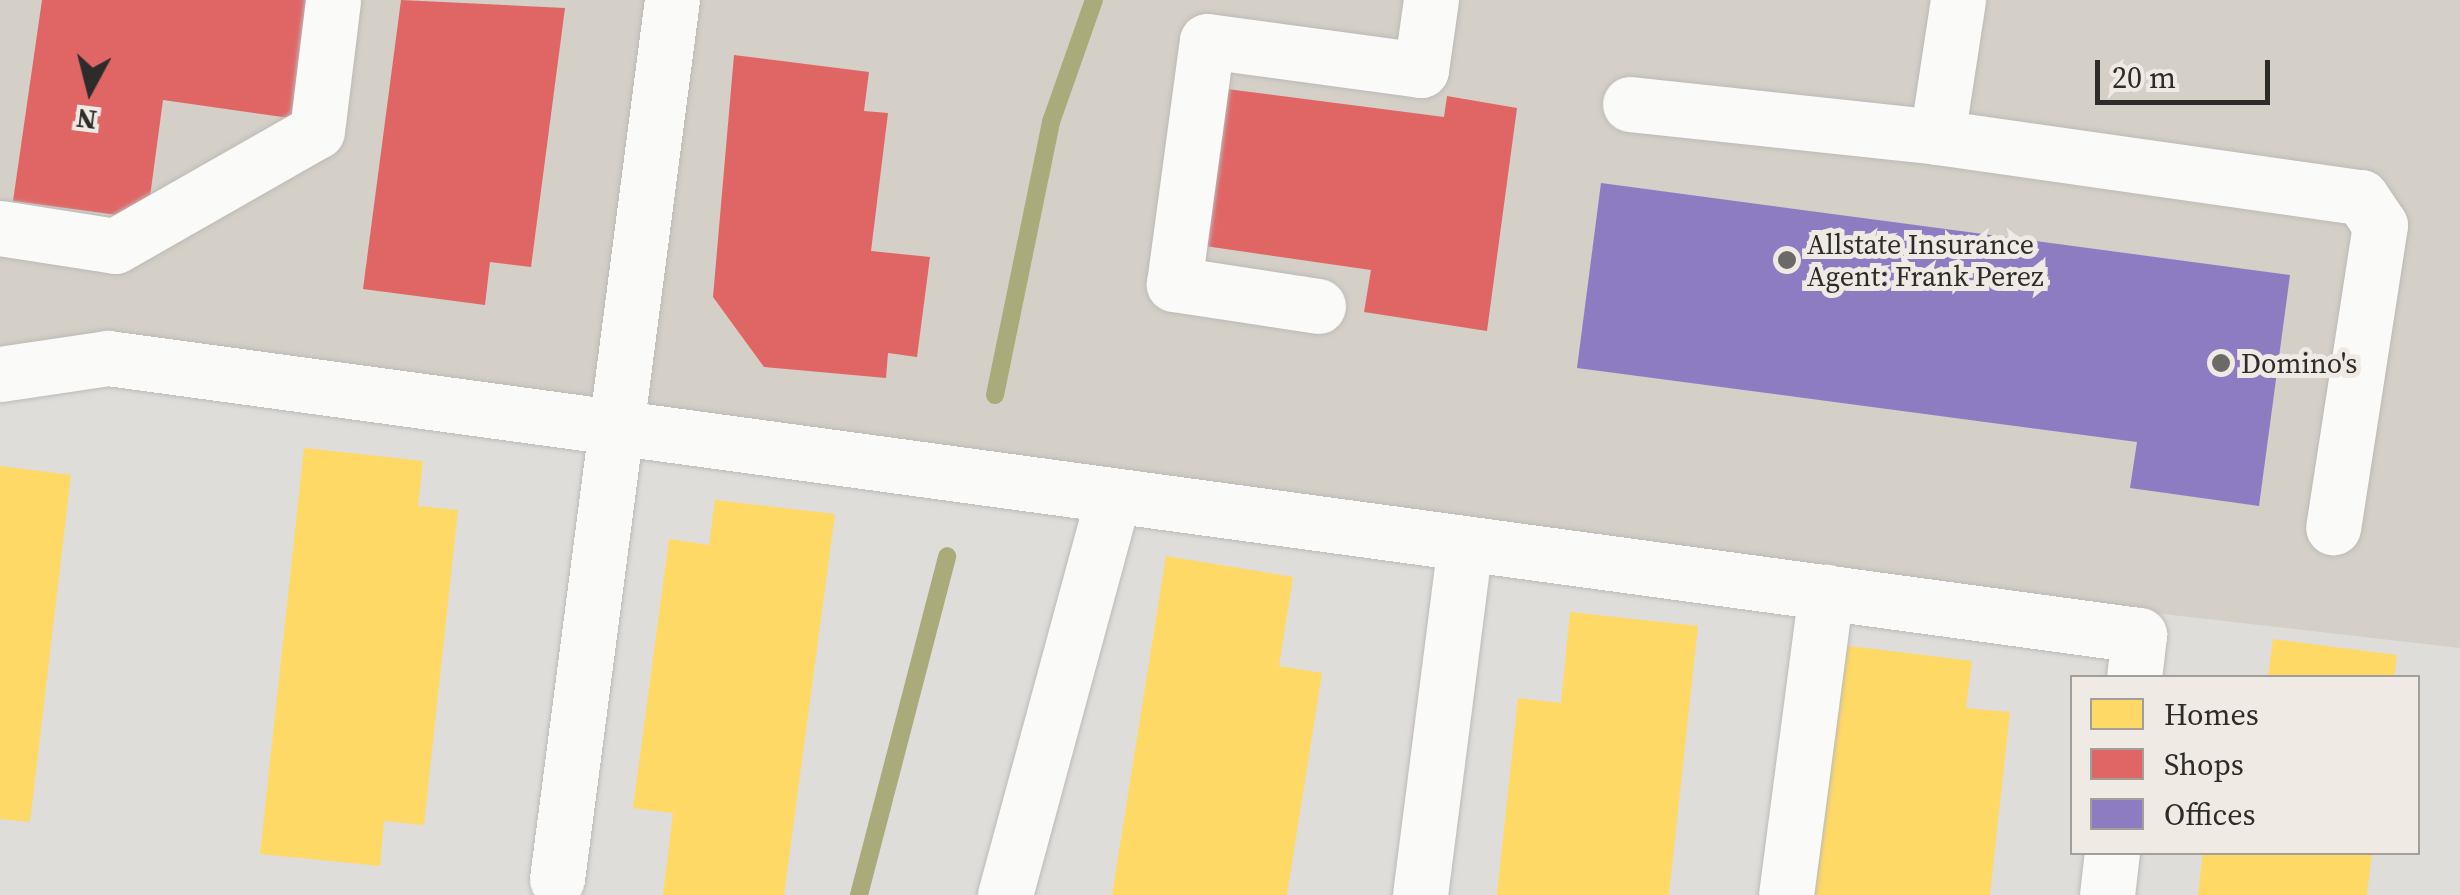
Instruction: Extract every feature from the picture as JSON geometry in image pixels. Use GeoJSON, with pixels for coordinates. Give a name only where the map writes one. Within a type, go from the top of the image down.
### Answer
{"type":"FeatureCollection","features":[{"type":"Feature","properties":{"kind":"lane"},"geometry":{"type":"LineString","coordinates":[[0,228],[115,246],[317,132],[333,0]]}},
{"type":"Feature","properties":{"kind":"lane"},"geometry":{"type":"LineString","coordinates":[[556,879],[672,0]]}},
{"type":"Feature","properties":{"kind":"lane"},"geometry":{"type":"LineString","coordinates":[[1318,306],[1174,284],[1207,41],[1421,70],[1430,0]]}},
{"type":"Feature","properties":{"kind":"lane"},"geometry":{"type":"LineString","coordinates":[[1937,137],[1958,0]]}},
{"type":"Feature","properties":{"kind":"lane"},"geometry":{"type":"LineString","coordinates":[[1630,104],[1937,137],[2361,197],[2380,224],[2332,528]]}},
{"type":"Feature","properties":{"kind":"lane"},"geometry":{"type":"LineString","coordinates":[[0,374],[108,358],[2139,635],[2134,675]]}},
{"type":"Feature","properties":{"kind":"lane"},"geometry":{"type":"LineString","coordinates":[[1004,895],[1113,497]]}},
{"type":"Feature","properties":{"kind":"lane"},"geometry":{"type":"LineString","coordinates":[[1420,895],[1466,544]]}},
{"type":"Feature","properties":{"kind":"lane"},"geometry":{"type":"LineString","coordinates":[[1786,895],[1826,592]]}},
{"type":"Feature","properties":{"kind":"lane"},"geometry":{"type":"LineString","coordinates":[[2106,895],[2112,855]]}},
{"type":"Feature","properties":{"kind":"shaded area"},"geometry":{"type":"Polygon","coordinates":[[[0,0],[2460,0],[2460,648],[0,367],[0,0]]]}},
{"type":"Feature","properties":{"kind":"building: Homes"},"geometry":{"type":"Polygon","coordinates":[[[304,448],[423,461],[418,506],[458,510],[424,825],[384,821],[380,866],[260,854],[304,448]]]}},
{"type":"Feature","properties":{"kind":"building: Homes"},"geometry":{"type":"Polygon","coordinates":[[[0,466],[71,475],[30,822],[0,819],[0,466]]]}},
{"type":"Feature","properties":{"kind":"building: Homes"},"geometry":{"type":"Polygon","coordinates":[[[715,500],[835,514],[784,895],[663,895],[673,813],[633,808],[669,539],[709,545],[715,500]]]}},
{"type":"Feature","properties":{"kind":"building: Homes"},"geometry":{"type":"Polygon","coordinates":[[[1166,556],[1293,577],[1279,666],[1322,673],[1287,895],[1112,895],[1166,556]]]}},
{"type":"Feature","properties":{"kind":"building: Homes"},"geometry":{"type":"Polygon","coordinates":[[[1570,612],[1698,626],[1669,895],[1497,895],[1518,698],[1561,703],[1570,612]]]}},
{"type":"Feature","properties":{"kind":"building: Homes"},"geometry":{"type":"Polygon","coordinates":[[[2273,639],[2397,655],[2394,675],[2268,675],[2273,639]]]}},
{"type":"Feature","properties":{"kind":"building: Homes"},"geometry":{"type":"Polygon","coordinates":[[[1841,645],[1972,661],[1966,708],[2010,712],[1990,895],[1815,895],[1841,645]]]}},
{"type":"Feature","properties":{"kind":"building: Homes"},"geometry":{"type":"Polygon","coordinates":[[[2203,855],[2372,855],[2367,895],[2198,895],[2203,855]]]}},
{"type":"Feature","properties":{"kind":"building: Shops"},"geometry":{"type":"Polygon","coordinates":[[[42,0],[314,0],[297,119],[163,100],[147,219],[13,201],[42,0]]]}},
{"type":"Feature","properties":{"kind":"building: Shops"},"geometry":{"type":"Polygon","coordinates":[[[401,0],[565,8],[531,267],[490,262],[485,305],[363,289],[401,0]]]}},
{"type":"Feature","properties":{"kind":"building: Shops"},"geometry":{"type":"Polygon","coordinates":[[[734,55],[869,72],[864,111],[888,113],[871,251],[930,257],[917,357],[888,353],[886,378],[764,367],[713,297],[734,55]]]}},
{"type":"Feature","properties":{"kind":"building: Shops"},"geometry":{"type":"Polygon","coordinates":[[[1227,89],[1444,117],[1447,96],[1517,108],[1487,331],[1364,312],[1371,270],[1205,246],[1227,89]]]}},
{"type":"Feature","properties":{"kind":"building: Offices"},"geometry":{"type":"Polygon","coordinates":[[[1601,183],[2290,275],[2259,506],[2130,488],[2137,442],[1577,368],[1601,183]]]}},
{"type":"Feature","properties":{"kind":"waterway"},"geometry":{"type":"LineString","coordinates":[[995,395],[1051,122],[1094,0]]}},
{"type":"Feature","properties":{"kind":"waterway"},"geometry":{"type":"LineString","coordinates":[[859,895],[947,556]]}},
{"type":"Feature","properties":{"kind":"place","name":"Allstate Insurance Agent: Frank Perez"},"geometry":{"type":"Point","coordinates":[1787,260]}},
{"type":"Feature","properties":{"kind":"place","name":"Domino's"},"geometry":{"type":"Point","coordinates":[2221,363]}}]}
